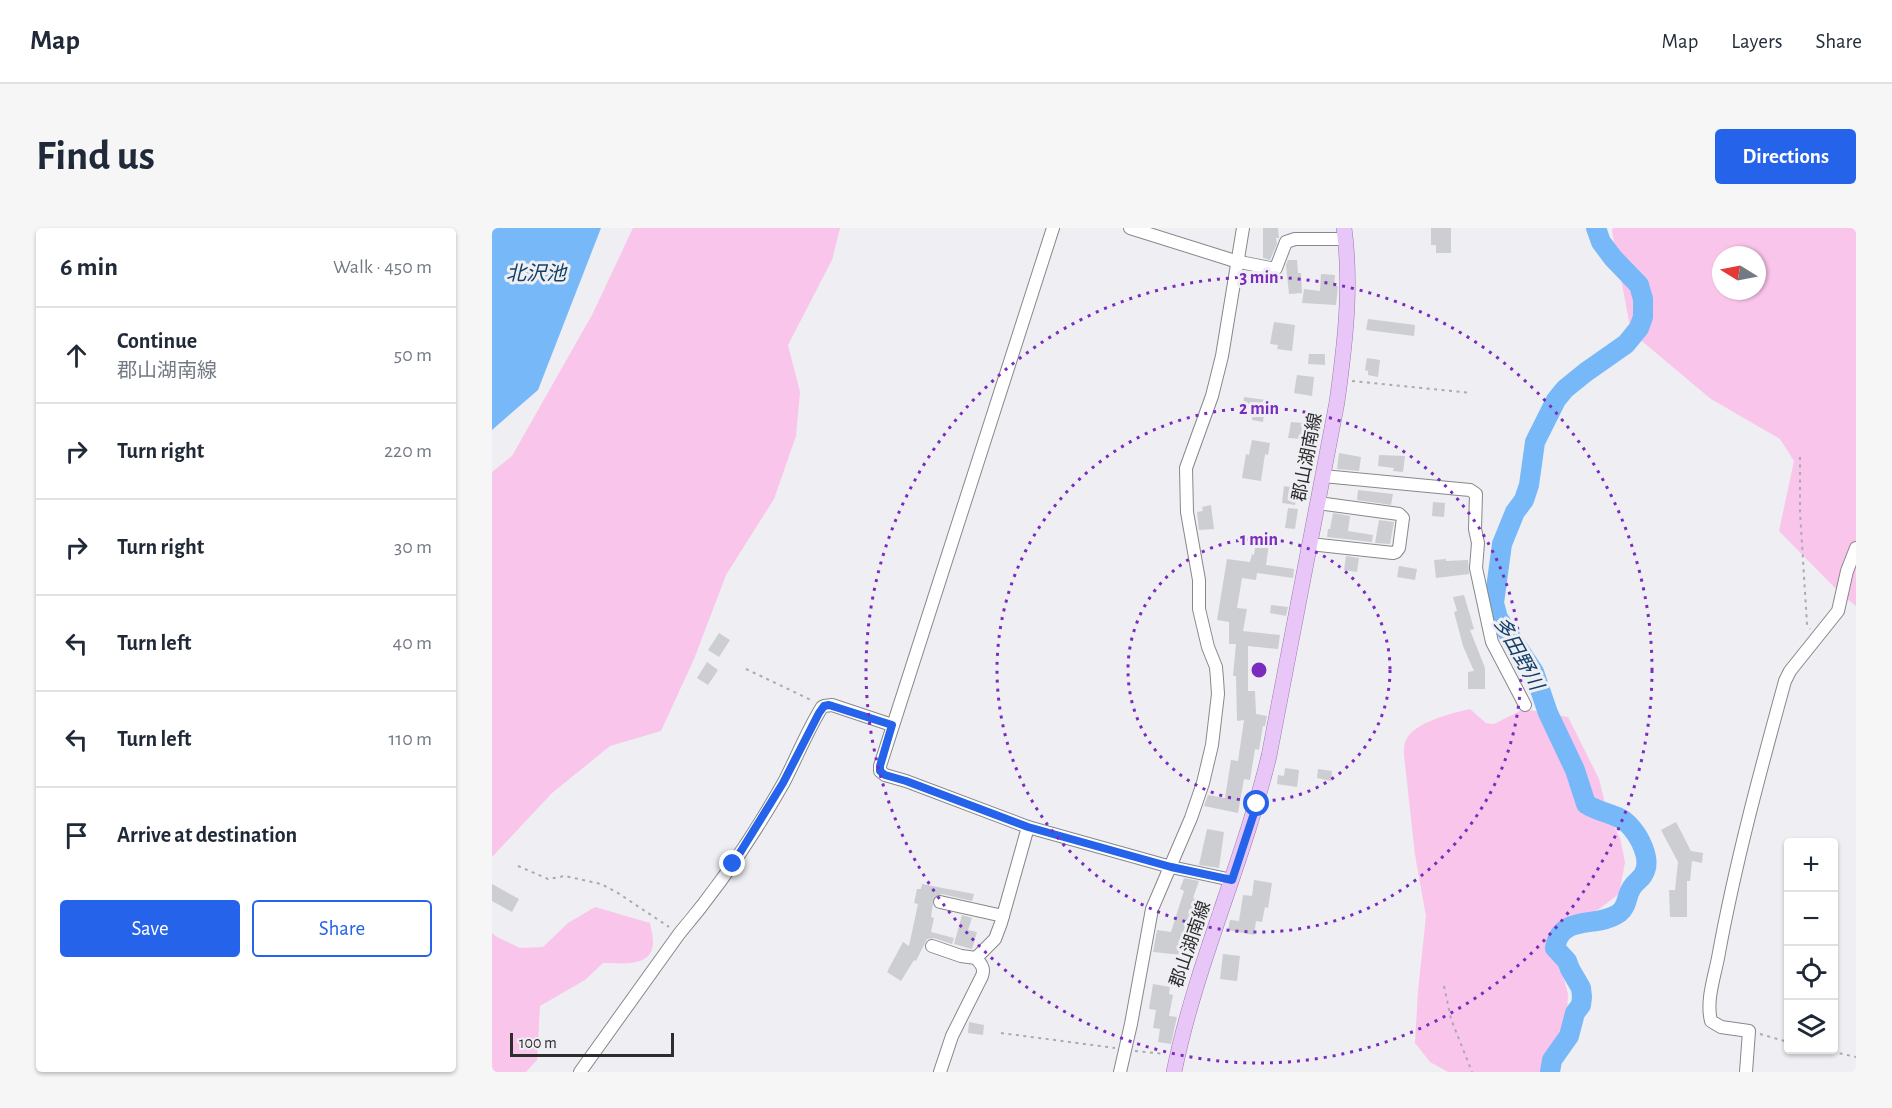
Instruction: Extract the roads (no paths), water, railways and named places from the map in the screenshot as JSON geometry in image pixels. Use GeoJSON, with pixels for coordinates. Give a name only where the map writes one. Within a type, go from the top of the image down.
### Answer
{"type":"FeatureCollection","features":[{"type":"Feature","properties":{"kind":"main road","name":"郡山湖南線"},"geometry":{"type":"LineString","coordinates":[[1174,1072],[1188,1010],[1257,804],[1269,756],[1340,380],[1348,316],[1345,234]]}},
{"type":"Feature","properties":{"kind":"street"},"geometry":{"type":"LineString","coordinates":[[1053,228],[892,725],[880,771],[885,775],[1028,827],[1171,867],[1232,880]]}},
{"type":"Feature","properties":{"kind":"street"},"geometry":{"type":"LineString","coordinates":[[1130,228],[1237,261],[1273,268],[1278,264],[1288,240],[1345,234]]}},
{"type":"Feature","properties":{"kind":"street"},"geometry":{"type":"LineString","coordinates":[[1120,1072],[1152,909],[1191,818],[1203,783],[1212,745],[1218,694],[1216,667],[1208,647],[1199,609],[1199,580],[1187,512],[1186,468],[1212,396],[1229,321],[1243,228]]}},
{"type":"Feature","properties":{"kind":"street"},"geometry":{"type":"LineString","coordinates":[[1323,476],[1470,490],[1476,494],[1475,529],[1478,543],[1476,568],[1492,642],[1525,705]]}},
{"type":"Feature","properties":{"kind":"street"},"geometry":{"type":"LineString","coordinates":[[1310,544],[1393,553],[1400,548],[1403,518],[1400,514],[1318,504]]}},
{"type":"Feature","properties":{"kind":"street"},"geometry":{"type":"LineString","coordinates":[[1746,1072],[1749,1031],[1721,1027],[1711,1021],[1710,1017],[1710,1000],[1735,877],[1773,722],[1790,671],[1838,610],[1847,571],[1856,548]]}},
{"type":"Feature","properties":{"kind":"street"},"geometry":{"type":"LineString","coordinates":[[580,1072],[679,934],[733,864],[783,783],[824,706],[832,705],[892,725]]}},
{"type":"Feature","properties":{"kind":"street"},"geometry":{"type":"LineString","coordinates":[[976,958],[995,939],[1028,827]]}},
{"type":"Feature","properties":{"kind":"street"},"geometry":{"type":"LineString","coordinates":[[940,902],[1003,916]]}},
{"type":"Feature","properties":{"kind":"street"},"geometry":{"type":"LineString","coordinates":[[932,946],[961,956],[976,958],[984,971],[952,1036],[940,1072]]}},
{"type":"Feature","properties":{"kind":"water","name":"北沢池"},"geometry":{"type":"Polygon","coordinates":[[[492,228],[601,228],[538,390],[492,430],[492,228]]]}},
{"type":"Feature","properties":{"kind":"waterway","name":"多田野川"},"geometry":{"type":"LineString","coordinates":[[1550,1072],[1552,1060],[1569,1036],[1582,997],[1581,988],[1567,961],[1555,948],[1559,937],[1564,930],[1572,926],[1610,918],[1619,913],[1632,887],[1646,869],[1646,855],[1636,834],[1628,824],[1624,820],[1586,804],[1575,770],[1548,713],[1534,672],[1498,618],[1494,603],[1502,544],[1515,512],[1524,500],[1529,485],[1535,442],[1556,400],[1565,389],[1586,372],[1626,344],[1639,328],[1643,317],[1643,299],[1639,285],[1613,258],[1601,242],[1596,228]]}}]}
